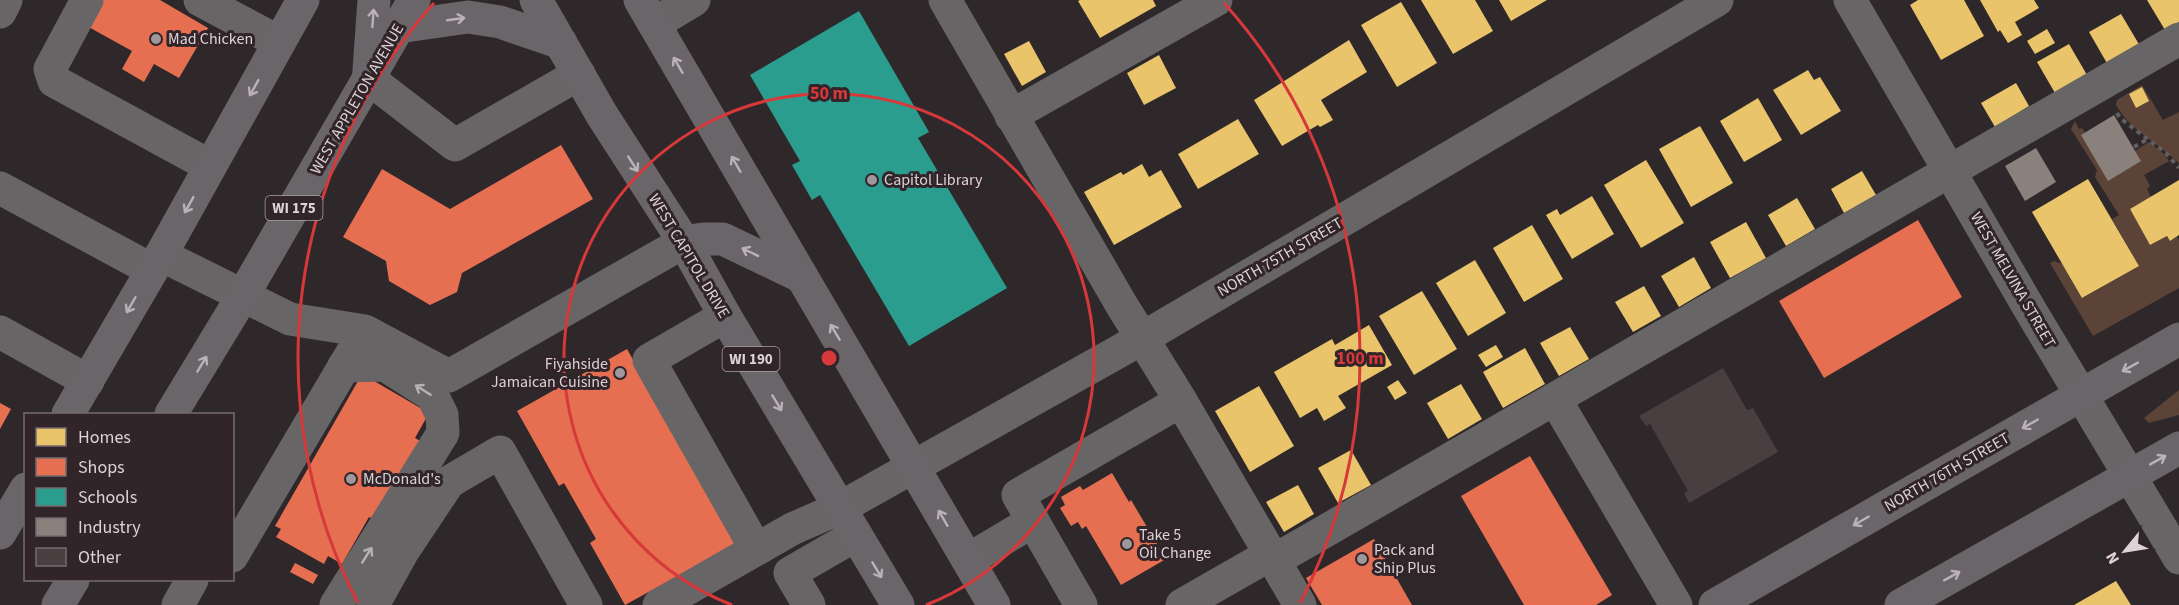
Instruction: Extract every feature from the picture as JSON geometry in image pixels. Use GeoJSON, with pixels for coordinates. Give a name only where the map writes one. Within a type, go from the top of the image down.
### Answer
{"type":"FeatureCollection","features":[{"type":"Feature","properties":{"kind":"main road"},"geometry":{"type":"LineString","coordinates":[[69,413],[303,0]]}},
{"type":"Feature","properties":{"kind":"main road"},"geometry":{"type":"LineString","coordinates":[[368,78],[374,0]]}},
{"type":"Feature","properties":{"kind":"main road","name":"WEST CAPITOL DRIVE"},"geometry":{"type":"LineString","coordinates":[[536,0],[602,115],[684,242],[724,316],[898,605]]}},
{"type":"Feature","properties":{"kind":"main road"},"geometry":{"type":"LineString","coordinates":[[647,12],[994,605]]}},
{"type":"Feature","properties":{"kind":"main road"},"geometry":{"type":"LineString","coordinates":[[406,13],[468,17],[500,22],[561,43]]}},
{"type":"Feature","properties":{"kind":"main road","name":"WEST APPLETON AVENUE"},"geometry":{"type":"LineString","coordinates":[[172,413],[242,297],[406,13]]}},
{"type":"Feature","properties":{"kind":"main road"},"geometry":{"type":"LineString","coordinates":[[684,242],[723,238],[802,277]]}},
{"type":"Feature","properties":{"kind":"main road","name":"NORTH 76TH STREET"},"geometry":{"type":"LineString","coordinates":[[1715,605],[2179,339]]}},
{"type":"Feature","properties":{"kind":"main road"},"geometry":{"type":"LineString","coordinates":[[1901,605],[2179,448]]}},
{"type":"Feature","properties":{"kind":"main road"},"geometry":{"type":"LineString","coordinates":[[58,605],[72,581]]}},
{"type":"Feature","properties":{"kind":"street"},"geometry":{"type":"LineString","coordinates":[[0,12],[6,0]]}},
{"type":"Feature","properties":{"kind":"street"},"geometry":{"type":"LineString","coordinates":[[87,0],[50,69],[54,81],[210,166]]}},
{"type":"Feature","properties":{"kind":"street"},"geometry":{"type":"LineString","coordinates":[[200,0],[279,42]]}},
{"type":"Feature","properties":{"kind":"street"},"geometry":{"type":"LineString","coordinates":[[647,12],[694,0]]}},
{"type":"Feature","properties":{"kind":"street"},"geometry":{"type":"LineString","coordinates":[[945,0],[1300,605]]}},
{"type":"Feature","properties":{"kind":"street"},"geometry":{"type":"LineString","coordinates":[[1011,116],[1216,0]]}},
{"type":"Feature","properties":{"kind":"street","name":"NORTH 75TH STREET"},"geometry":{"type":"LineString","coordinates":[[848,521],[914,468],[1142,339],[1717,0]]}},
{"type":"Feature","properties":{"kind":"street","name":"WEST MELVINA STREET"},"geometry":{"type":"LineString","coordinates":[[1850,0],[2179,558]]}},
{"type":"Feature","properties":{"kind":"street"},"geometry":{"type":"LineString","coordinates":[[1182,605],[1273,557],[1555,399],[2179,39]]}},
{"type":"Feature","properties":{"kind":"street"},"geometry":{"type":"LineString","coordinates":[[368,78],[455,145],[579,74]]}},
{"type":"Feature","properties":{"kind":"street"},"geometry":{"type":"LineString","coordinates":[[0,188],[156,262],[290,319],[365,331],[449,376],[684,242]]}},
{"type":"Feature","properties":{"kind":"street"},"geometry":{"type":"LineString","coordinates":[[724,316],[649,360],[756,549]]}},
{"type":"Feature","properties":{"kind":"street"},"geometry":{"type":"LineString","coordinates":[[234,553],[365,331]]}},
{"type":"Feature","properties":{"kind":"street"},"geometry":{"type":"LineString","coordinates":[[0,332],[88,381]]}},
{"type":"Feature","properties":{"kind":"street"},"geometry":{"type":"LineString","coordinates":[[336,605],[443,434],[442,416],[432,395],[385,365],[344,366]]}},
{"type":"Feature","properties":{"kind":"street"},"geometry":{"type":"LineString","coordinates":[[1555,399],[1676,605]]}},
{"type":"Feature","properties":{"kind":"street"},"geometry":{"type":"LineString","coordinates":[[1082,605],[1018,495],[1181,401]]}},
{"type":"Feature","properties":{"kind":"street"},"geometry":{"type":"LineString","coordinates":[[373,605],[403,551],[449,482],[500,452],[586,605]]}},
{"type":"Feature","properties":{"kind":"street"},"geometry":{"type":"LineString","coordinates":[[659,605],[792,529],[848,521]]}},
{"type":"Feature","properties":{"kind":"street"},"geometry":{"type":"LineString","coordinates":[[809,605],[790,573],[848,521]]}},
{"type":"Feature","properties":{"kind":"street"},"geometry":{"type":"LineString","coordinates":[[968,560],[1033,521]]}},
{"type":"Feature","properties":{"kind":"street"},"geometry":{"type":"LineString","coordinates":[[178,605],[191,581]]}},
{"type":"Feature","properties":{"kind":"path"},"geometry":{"type":"LineString","coordinates":[[2116,111],[2120,118],[2166,153],[2179,168]]}},
{"type":"Feature","properties":{"kind":"path"},"geometry":{"type":"LineString","coordinates":[[2134,147],[2148,139]]}},
{"type":"Feature","properties":{"kind":"shaded area"},"geometry":{"type":"Polygon","coordinates":[[[2142,85],[2163,120],[2179,112],[2179,163],[2129,122],[2116,105],[2117,100],[2142,85]]]}},
{"type":"Feature","properties":{"kind":"shaded area"},"geometry":{"type":"Polygon","coordinates":[[[2075,121],[2079,129],[2082,128],[2085,132],[2081,135],[2141,161],[2135,151],[2149,142],[2164,154],[2169,161],[2144,175],[2150,186],[2147,189],[2151,197],[2130,209],[2150,245],[2167,236],[2170,241],[2177,237],[2179,240],[2179,288],[2093,336],[2050,263],[2054,261],[2063,264],[2083,298],[2139,266],[2112,219],[2119,215],[2095,177],[2097,170],[2071,129],[2075,121]]]}},
{"type":"Feature","properties":{"kind":"shaded area"},"geometry":{"type":"Polygon","coordinates":[[[2179,390],[2179,415],[2149,423],[2144,418],[2179,390]]]}},
{"type":"Feature","properties":{"kind":"building: Homes"},"geometry":{"type":"Polygon","coordinates":[[[1153,0],[1156,6],[1100,38],[1078,1],[1153,0]]]}},
{"type":"Feature","properties":{"kind":"building: Homes"},"geometry":{"type":"Polygon","coordinates":[[[1421,0],[1475,0],[1493,31],[1453,54],[1421,0]]]}},
{"type":"Feature","properties":{"kind":"building: Homes"},"geometry":{"type":"Polygon","coordinates":[[[1499,0],[1547,0],[1511,21],[1499,0]]]}},
{"type":"Feature","properties":{"kind":"building: Homes"},"geometry":{"type":"Polygon","coordinates":[[[1918,0],[1964,0],[1984,36],[1941,60],[1910,5],[1918,0]]]}},
{"type":"Feature","properties":{"kind":"building: Homes"},"geometry":{"type":"Polygon","coordinates":[[[1980,0],[2034,0],[2039,8],[2015,22],[2022,35],[2008,43],[2000,30],[1998,32],[1980,0]]]}},
{"type":"Feature","properties":{"kind":"building: Homes"},"geometry":{"type":"Polygon","coordinates":[[[2147,0],[2179,0],[2179,22],[2165,30],[2147,0]]]}},
{"type":"Feature","properties":{"kind":"building: Homes"},"geometry":{"type":"Polygon","coordinates":[[[1401,2],[1437,63],[1397,87],[1361,25],[1401,2]]]}},
{"type":"Feature","properties":{"kind":"building: Homes"},"geometry":{"type":"Polygon","coordinates":[[[2121,14],[2140,46],[2108,65],[2089,32],[2121,14]]]}},
{"type":"Feature","properties":{"kind":"building: Homes"},"geometry":{"type":"Polygon","coordinates":[[[2047,29],[2055,43],[2035,54],[2027,41],[2047,29]]]}},
{"type":"Feature","properties":{"kind":"building: Homes"},"geometry":{"type":"Polygon","coordinates":[[[1349,40],[1367,72],[1321,100],[1333,120],[1320,127],[1318,125],[1282,146],[1254,100],[1349,40]]]}},
{"type":"Feature","properties":{"kind":"building: Homes"},"geometry":{"type":"Polygon","coordinates":[[[1029,41],[1046,72],[1022,86],[1004,54],[1029,41]]]}},
{"type":"Feature","properties":{"kind":"building: Homes"},"geometry":{"type":"Polygon","coordinates":[[[2069,44],[2087,75],[2055,93],[2037,62],[2069,44]]]}},
{"type":"Feature","properties":{"kind":"building: Homes"},"geometry":{"type":"Polygon","coordinates":[[[1159,55],[1176,88],[1144,105],[1127,73],[1159,55]]]}},
{"type":"Feature","properties":{"kind":"building: Homes"},"geometry":{"type":"Polygon","coordinates":[[[1808,70],[1814,80],[1820,77],[1841,111],[1801,135],[1773,90],[1808,70]]]}},
{"type":"Feature","properties":{"kind":"building: Homes"},"geometry":{"type":"Polygon","coordinates":[[[2016,83],[2029,106],[1995,127],[1981,103],[2016,83]]]}},
{"type":"Feature","properties":{"kind":"building: Homes"},"geometry":{"type":"Polygon","coordinates":[[[2142,87],[2149,101],[2136,108],[2129,94],[2142,87]]]}},
{"type":"Feature","properties":{"kind":"building: Homes"},"geometry":{"type":"Polygon","coordinates":[[[1758,98],[1782,140],[1744,162],[1720,121],[1758,98]]]}},
{"type":"Feature","properties":{"kind":"building: Homes"},"geometry":{"type":"Polygon","coordinates":[[[1238,119],[1259,154],[1198,189],[1178,154],[1238,119]]]}},
{"type":"Feature","properties":{"kind":"building: Homes"},"geometry":{"type":"Polygon","coordinates":[[[1700,126],[1733,183],[1691,207],[1659,149],[1700,126]]]}},
{"type":"Feature","properties":{"kind":"building: Homes"},"geometry":{"type":"Polygon","coordinates":[[[1646,160],[1684,223],[1641,248],[1604,185],[1646,160]]]}},
{"type":"Feature","properties":{"kind":"building: Homes"},"geometry":{"type":"Polygon","coordinates":[[[1142,164],[1149,177],[1161,170],[1182,207],[1114,245],[1084,192],[1121,172],[1123,175],[1142,164]]]}},
{"type":"Feature","properties":{"kind":"building: Homes"},"geometry":{"type":"Polygon","coordinates":[[[1862,171],[1876,195],[1844,213],[1831,189],[1862,171]]]}},
{"type":"Feature","properties":{"kind":"building: Homes"},"geometry":{"type":"Polygon","coordinates":[[[2088,179],[2139,266],[2082,298],[2032,212],[2088,179]]]}},
{"type":"Feature","properties":{"kind":"building: Homes"},"geometry":{"type":"Polygon","coordinates":[[[2179,180],[2179,235],[2170,241],[2167,236],[2150,245],[2130,209],[2179,180]]]}},
{"type":"Feature","properties":{"kind":"building: Homes"},"geometry":{"type":"Polygon","coordinates":[[[1592,196],[1614,234],[1572,259],[1546,215],[1557,209],[1560,215],[1592,196]]]}},
{"type":"Feature","properties":{"kind":"building: Homes"},"geometry":{"type":"Polygon","coordinates":[[[1797,198],[1815,229],[1786,246],[1768,215],[1797,198]]]}},
{"type":"Feature","properties":{"kind":"building: Homes"},"geometry":{"type":"Polygon","coordinates":[[[1746,222],[1766,258],[1730,278],[1710,242],[1746,222]]]}},
{"type":"Feature","properties":{"kind":"building: Homes"},"geometry":{"type":"Polygon","coordinates":[[[1532,225],[1563,279],[1524,302],[1493,248],[1532,225]]]}},
{"type":"Feature","properties":{"kind":"building: Homes"},"geometry":{"type":"Polygon","coordinates":[[[1694,257],[1711,288],[1679,307],[1661,276],[1694,257]]]}},
{"type":"Feature","properties":{"kind":"building: Homes"},"geometry":{"type":"Polygon","coordinates":[[[1475,260],[1506,313],[1468,336],[1436,283],[1475,260]]]}},
{"type":"Feature","properties":{"kind":"building: Homes"},"geometry":{"type":"Polygon","coordinates":[[[1644,286],[1661,316],[1633,332],[1615,302],[1644,286]]]}},
{"type":"Feature","properties":{"kind":"building: Homes"},"geometry":{"type":"Polygon","coordinates":[[[1422,291],[1457,349],[1414,375],[1379,316],[1422,291]]]}},
{"type":"Feature","properties":{"kind":"building: Homes"},"geometry":{"type":"Polygon","coordinates":[[[1369,325],[1392,365],[1338,396],[1346,408],[1324,421],[1317,408],[1300,418],[1274,372],[1332,339],[1335,345],[1369,325]]]}},
{"type":"Feature","properties":{"kind":"building: Homes"},"geometry":{"type":"Polygon","coordinates":[[[1570,327],[1589,359],[1559,376],[1540,343],[1570,327]]]}},
{"type":"Feature","properties":{"kind":"building: Homes"},"geometry":{"type":"Polygon","coordinates":[[[1496,345],[1503,357],[1486,367],[1478,355],[1496,345]]]}},
{"type":"Feature","properties":{"kind":"building: Homes"},"geometry":{"type":"Polygon","coordinates":[[[1525,348],[1545,384],[1503,408],[1483,372],[1525,348]]]}},
{"type":"Feature","properties":{"kind":"building: Homes"},"geometry":{"type":"Polygon","coordinates":[[[1398,380],[1407,393],[1395,400],[1387,387],[1398,380]]]}},
{"type":"Feature","properties":{"kind":"building: Homes"},"geometry":{"type":"Polygon","coordinates":[[[1461,384],[1482,419],[1448,439],[1427,403],[1461,384]]]}},
{"type":"Feature","properties":{"kind":"building: Homes"},"geometry":{"type":"Polygon","coordinates":[[[1259,386],[1294,446],[1250,472],[1215,411],[1259,386]]]}},
{"type":"Feature","properties":{"kind":"building: Homes"},"geometry":{"type":"Polygon","coordinates":[[[1351,450],[1371,485],[1338,503],[1318,468],[1351,450]]]}},
{"type":"Feature","properties":{"kind":"building: Homes"},"geometry":{"type":"Polygon","coordinates":[[[1298,485],[1314,514],[1284,532],[1266,502],[1298,485]]]}},
{"type":"Feature","properties":{"kind":"building: Homes"},"geometry":{"type":"Polygon","coordinates":[[[2116,581],[2131,605],[2074,605],[2116,581]]]}},
{"type":"Feature","properties":{"kind":"building: Shops","name":"Mad Chicken"},"geometry":{"type":"Polygon","coordinates":[[[100,0],[160,0],[208,28],[179,78],[154,64],[144,82],[122,69],[132,51],[85,25],[100,0]]]}},
{"type":"Feature","properties":{"kind":"building: Shops"},"geometry":{"type":"Polygon","coordinates":[[[561,145],[593,199],[462,273],[457,292],[430,305],[389,281],[386,261],[343,237],[382,169],[450,209],[561,145]]]}},
{"type":"Feature","properties":{"kind":"building: Shops"},"geometry":{"type":"Polygon","coordinates":[[[1918,220],[1962,297],[1824,378],[1779,301],[1918,220]]]}},
{"type":"Feature","properties":{"kind":"building: Shops"},"geometry":{"type":"Polygon","coordinates":[[[627,349],[736,544],[625,605],[590,543],[596,539],[564,483],[559,486],[517,411],[627,349]]]}},
{"type":"Feature","properties":{"kind":"building: Shops","name":"McDonald's"},"geometry":{"type":"Polygon","coordinates":[[[362,374],[429,413],[415,438],[422,442],[377,521],[369,517],[342,564],[328,556],[324,564],[276,537],[281,529],[275,526],[362,374]]]}},
{"type":"Feature","properties":{"kind":"building: Shops"},"geometry":{"type":"Polygon","coordinates":[[[0,403],[11,409],[0,429],[0,403]]]}},
{"type":"Feature","properties":{"kind":"building: Shops"},"geometry":{"type":"Polygon","coordinates":[[[1530,456],[1612,595],[1596,605],[1524,605],[1461,496],[1530,456]]]}},
{"type":"Feature","properties":{"kind":"building: Shops","name":"Take 5 Oil Change"},"geometry":{"type":"Polygon","coordinates":[[[1112,473],[1166,559],[1121,585],[1086,526],[1082,529],[1078,522],[1071,526],[1060,508],[1065,505],[1061,497],[1080,486],[1083,490],[1112,473]]]}},
{"type":"Feature","properties":{"kind":"building: Shops","name":"Pack and Ship Plus"},"geometry":{"type":"Polygon","coordinates":[[[1374,539],[1412,605],[1322,605],[1306,578],[1374,539]]]}},
{"type":"Feature","properties":{"kind":"building: Shops"},"geometry":{"type":"Polygon","coordinates":[[[295,563],[318,575],[313,584],[290,572],[295,563]]]}},
{"type":"Feature","properties":{"kind":"building: Schools","name":"Capitol Library"},"geometry":{"type":"Polygon","coordinates":[[[859,11],[929,132],[918,138],[1007,288],[909,346],[820,195],[812,200],[792,165],[800,161],[750,75],[859,11]]]}},
{"type":"Feature","properties":{"kind":"building: Industry"},"geometry":{"type":"Polygon","coordinates":[[[2114,115],[2141,161],[2108,181],[2081,135],[2114,115]]]}},
{"type":"Feature","properties":{"kind":"building: Industry"},"geometry":{"type":"Polygon","coordinates":[[[2036,148],[2056,182],[2025,201],[2005,166],[2036,148]]]}},
{"type":"Feature","properties":{"kind":"building: Other"},"geometry":{"type":"Polygon","coordinates":[[[1723,368],[1747,410],[1753,408],[1778,452],[1689,503],[1684,493],[1688,491],[1650,424],[1646,426],[1639,416],[1723,368]]]}},
{"type":"Feature","properties":{"kind":"place","name":"Mad Chicken"},"geometry":{"type":"Point","coordinates":[156,39]}},
{"type":"Feature","properties":{"kind":"place","name":"Capitol Library"},"geometry":{"type":"Point","coordinates":[872,180]}},
{"type":"Feature","properties":{"kind":"place","name":"Fiyahside Jamaican Cuisine"},"geometry":{"type":"Point","coordinates":[620,373]}},
{"type":"Feature","properties":{"kind":"place","name":"McDonald's"},"geometry":{"type":"Point","coordinates":[351,479]}},
{"type":"Feature","properties":{"kind":"place","name":"Take 5 Oil Change"},"geometry":{"type":"Point","coordinates":[1127,544]}},
{"type":"Feature","properties":{"kind":"place","name":"Pack and Ship Plus"},"geometry":{"type":"Point","coordinates":[1362,559]}}]}
